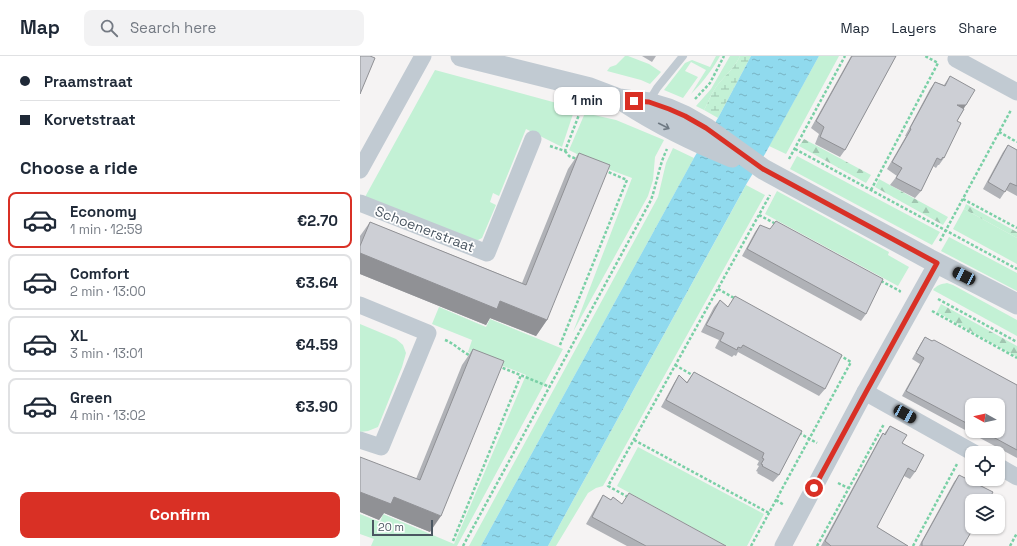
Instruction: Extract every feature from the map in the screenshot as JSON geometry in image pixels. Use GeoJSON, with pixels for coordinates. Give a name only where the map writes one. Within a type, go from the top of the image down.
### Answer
{"type":"FeatureCollection","features":[{"type":"Feature","properties":{"kind":"street"},"geometry":{"type":"LineString","coordinates":[[360,170],[423,56]]}},
{"type":"Feature","properties":{"kind":"street"},"geometry":{"type":"LineString","coordinates":[[461,56],[590,88],[646,108],[702,135],[933,261],[1017,304]]}},
{"type":"Feature","properties":{"kind":"street"},"geometry":{"type":"LineString","coordinates":[[958,56],[956,59],[1015,99]]}},
{"type":"Feature","properties":{"kind":"street","name":"Schoenerstraat"},"geometry":{"type":"LineString","coordinates":[[360,203],[487,253],[533,139]]}},
{"type":"Feature","properties":{"kind":"street"},"geometry":{"type":"LineString","coordinates":[[783,546],[922,290],[933,261]]}},
{"type":"Feature","properties":{"kind":"street"},"geometry":{"type":"LineString","coordinates":[[360,305],[428,333],[381,447],[360,440]]}},
{"type":"Feature","properties":{"kind":"street"},"geometry":{"type":"LineString","coordinates":[[866,392],[965,447]]}},
{"type":"Feature","properties":{"kind":"street"},"geometry":{"type":"LineString","coordinates":[[1005,470],[1017,477]]}},
{"type":"Feature","properties":{"kind":"lane"},"geometry":{"type":"LineString","coordinates":[[646,108],[657,88],[683,56]]}},
{"type":"Feature","properties":{"kind":"path"},"geometry":{"type":"LineString","coordinates":[[463,546],[651,200],[656,186],[660,164],[692,103],[710,83],[724,56]]}},
{"type":"Feature","properties":{"kind":"path"},"geometry":{"type":"LineString","coordinates":[[629,497],[608,486],[759,215],[771,174],[795,149],[845,56]]}},
{"type":"Feature","properties":{"kind":"path"},"geometry":{"type":"LineString","coordinates":[[871,190],[938,63],[925,56]]}},
{"type":"Feature","properties":{"kind":"path"},"geometry":{"type":"LineString","coordinates":[[565,151],[590,88]]}},
{"type":"Feature","properties":{"kind":"path"},"geometry":{"type":"LineString","coordinates":[[933,261],[946,230],[999,132],[1015,99]]}},
{"type":"Feature","properties":{"kind":"path"},"geometry":{"type":"LineString","coordinates":[[999,132],[1017,142]]}},
{"type":"Feature","properties":{"kind":"path"},"geometry":{"type":"LineString","coordinates":[[533,139],[565,151],[569,156],[583,162]]}},
{"type":"Feature","properties":{"kind":"path"},"geometry":{"type":"LineString","coordinates":[[795,149],[1017,269]]}},
{"type":"Feature","properties":{"kind":"path"},"geometry":{"type":"LineString","coordinates":[[560,345],[627,180],[605,171]]}},
{"type":"Feature","properties":{"kind":"path"},"geometry":{"type":"LineString","coordinates":[[963,199],[1017,228]]}},
{"type":"Feature","properties":{"kind":"path"},"geometry":{"type":"LineString","coordinates":[[759,215],[779,226]]}},
{"type":"Feature","properties":{"kind":"path"},"geometry":{"type":"LineString","coordinates":[[880,280],[900,291],[922,290],[1017,342]]}},
{"type":"Feature","properties":{"kind":"path"},"geometry":{"type":"LineString","coordinates":[[718,289],[738,300]]}},
{"type":"Feature","properties":{"kind":"path"},"geometry":{"type":"LineString","coordinates":[[896,298],[900,291]]}},
{"type":"Feature","properties":{"kind":"path"},"geometry":{"type":"LineString","coordinates":[[938,299],[932,311],[1017,358]]}},
{"type":"Feature","properties":{"kind":"path"},"geometry":{"type":"LineString","coordinates":[[428,333],[449,341],[466,354],[473,356]]}},
{"type":"Feature","properties":{"kind":"path"},"geometry":{"type":"LineString","coordinates":[[838,355],[856,365]]}},
{"type":"Feature","properties":{"kind":"path"},"geometry":{"type":"LineString","coordinates":[[751,546],[851,362]]}},
{"type":"Feature","properties":{"kind":"path"},"geometry":{"type":"LineString","coordinates":[[493,364],[550,387]]}},
{"type":"Feature","properties":{"kind":"path"},"geometry":{"type":"LineString","coordinates":[[675,365],[696,377]]}},
{"type":"Feature","properties":{"kind":"path"},"geometry":{"type":"LineString","coordinates":[[453,541],[521,375]]}},
{"type":"Feature","properties":{"kind":"path"},"geometry":{"type":"LineString","coordinates":[[817,546],[893,407]]}},
{"type":"Feature","properties":{"kind":"path"},"geometry":{"type":"LineString","coordinates":[[792,429],[809,439]]}},
{"type":"Feature","properties":{"kind":"path"},"geometry":{"type":"LineString","coordinates":[[634,440],[769,513]]}},
{"type":"Feature","properties":{"kind":"path"},"geometry":{"type":"LineString","coordinates":[[913,546],[965,458]]}},
{"type":"Feature","properties":{"kind":"path"},"geometry":{"type":"LineString","coordinates":[[1010,546],[1017,533]]}},
{"type":"Feature","properties":{"kind":"green space"},"geometry":{"type":"Polygon","coordinates":[[[625,56],[649,64],[661,72],[650,84],[641,80],[607,71],[625,56]]]}},
{"type":"Feature","properties":{"kind":"green space"},"geometry":{"type":"Polygon","coordinates":[[[716,56],[720,56],[707,76],[691,94],[706,70],[691,62],[685,71],[698,77],[683,98],[664,90],[685,63],[692,60],[710,67],[716,56]]]}},
{"type":"Feature","properties":{"kind":"green space"},"geometry":{"type":"Polygon","coordinates":[[[730,56],[740,56],[716,87],[704,110],[696,106],[711,89],[730,56]]]}},
{"type":"Feature","properties":{"kind":"green space"},"geometry":{"type":"Polygon","coordinates":[[[740,56],[751,56],[718,118],[704,110],[716,87],[740,56]]]}},
{"type":"Feature","properties":{"kind":"green space"},"geometry":{"type":"Polygon","coordinates":[[[819,56],[839,56],[786,154],[769,146],[819,56]]]}},
{"type":"Feature","properties":{"kind":"green space"},"geometry":{"type":"Polygon","coordinates":[[[435,70],[575,108],[562,147],[526,129],[499,196],[493,193],[490,202],[496,205],[482,238],[476,241],[365,197],[435,70]]]}},
{"type":"Feature","properties":{"kind":"green space"},"geometry":{"type":"Polygon","coordinates":[[[585,113],[616,120],[664,140],[655,157],[653,180],[648,196],[573,332],[632,178],[576,157],[577,154],[569,150],[585,113]]]}},
{"type":"Feature","properties":{"kind":"green space"},"geometry":{"type":"Polygon","coordinates":[[[804,139],[871,175],[866,183],[799,146],[804,139]]]}},
{"type":"Feature","properties":{"kind":"green space"},"geometry":{"type":"Polygon","coordinates":[[[673,148],[694,158],[481,546],[469,546],[658,197],[666,163],[673,148]]]}},
{"type":"Feature","properties":{"kind":"green space"},"geometry":{"type":"Polygon","coordinates":[[[797,156],[940,232],[932,245],[790,169],[797,156]]]}},
{"type":"Feature","properties":{"kind":"green space"},"geometry":{"type":"Polygon","coordinates":[[[879,179],[948,217],[943,225],[875,187],[879,179]]]}},
{"type":"Feature","properties":{"kind":"green space"},"geometry":{"type":"Polygon","coordinates":[[[746,185],[765,195],[603,486],[588,493],[556,546],[548,546],[746,185]]]}},
{"type":"Feature","properties":{"kind":"green space"},"geometry":{"type":"Polygon","coordinates":[[[777,191],[889,252],[888,255],[909,267],[898,286],[765,214],[777,191]]]}},
{"type":"Feature","properties":{"kind":"green space"},"geometry":{"type":"Polygon","coordinates":[[[966,204],[1017,232],[1017,238],[964,209],[966,204]]]}},
{"type":"Feature","properties":{"kind":"green space"},"geometry":{"type":"Polygon","coordinates":[[[964,209],[1017,238],[1017,264],[953,229],[964,209]]]}},
{"type":"Feature","properties":{"kind":"green space"},"geometry":{"type":"Polygon","coordinates":[[[949,237],[1017,273],[1017,291],[941,251],[949,237]]]}},
{"type":"Feature","properties":{"kind":"green space"},"geometry":{"type":"Polygon","coordinates":[[[947,283],[1017,320],[1017,336],[933,290],[939,285],[947,283]]]}},
{"type":"Feature","properties":{"kind":"green space"},"geometry":{"type":"Polygon","coordinates":[[[941,304],[1017,346],[1017,357],[937,312],[941,304]]]}},
{"type":"Feature","properties":{"kind":"green space"},"geometry":{"type":"Polygon","coordinates":[[[439,307],[486,327],[490,319],[563,349],[457,546],[371,546],[374,539],[360,534],[360,514],[380,522],[383,514],[454,544],[526,375],[468,352],[472,340],[432,324],[439,307]]]}},
{"type":"Feature","properties":{"kind":"green space"},"geometry":{"type":"Polygon","coordinates":[[[360,324],[396,339],[403,345],[406,353],[402,367],[378,427],[360,432],[360,324]]]}},
{"type":"Feature","properties":{"kind":"green space"},"geometry":{"type":"Polygon","coordinates":[[[638,447],[764,514],[747,546],[726,546],[617,486],[638,447]]]}},
{"type":"Feature","properties":{"kind":"water"},"geometry":{"type":"Polygon","coordinates":[[[751,56],[819,56],[765,154],[747,183],[548,546],[481,546],[695,156],[718,118],[751,56]]]}},
{"type":"Feature","properties":{"kind":"building"},"geometry":{"type":"Polygon","coordinates":[[[360,56],[370,56],[375,58],[360,94],[360,56]]]}},
{"type":"Feature","properties":{"kind":"building"},"geometry":{"type":"Polygon","coordinates":[[[852,56],[896,56],[845,150],[820,137],[824,127],[816,121],[852,56]]]}},
{"type":"Feature","properties":{"kind":"building"},"geometry":{"type":"Polygon","coordinates":[[[950,76],[975,90],[966,105],[957,105],[964,109],[957,121],[961,123],[944,158],[943,157],[941,160],[937,158],[921,191],[896,178],[902,168],[892,162],[935,82],[945,86],[950,76]]]}},
{"type":"Feature","properties":{"kind":"building"},"geometry":{"type":"Polygon","coordinates":[[[1008,145],[1017,150],[1017,186],[1010,183],[1005,192],[988,182],[1008,145]]]}},
{"type":"Feature","properties":{"kind":"building"},"geometry":{"type":"Polygon","coordinates":[[[579,153],[610,165],[547,320],[500,301],[497,309],[360,253],[360,246],[370,222],[526,285],[579,153]]]}},
{"type":"Feature","properties":{"kind":"building"},"geometry":{"type":"Polygon","coordinates":[[[776,221],[883,279],[866,314],[747,249],[760,225],[770,229],[776,221]]]}},
{"type":"Feature","properties":{"kind":"building"},"geometry":{"type":"Polygon","coordinates":[[[735,296],[842,355],[825,389],[743,345],[741,348],[738,347],[737,350],[720,341],[724,333],[706,325],[720,300],[728,307],[735,296]]]}},
{"type":"Feature","properties":{"kind":"building"},"geometry":{"type":"Polygon","coordinates":[[[925,337],[932,341],[934,340],[1017,385],[1017,450],[995,438],[1005,438],[1005,398],[965,398],[965,422],[906,391],[924,358],[916,353],[925,337]]]}},
{"type":"Feature","properties":{"kind":"building"},"geometry":{"type":"Polygon","coordinates":[[[473,349],[504,361],[441,516],[394,497],[391,504],[360,492],[360,457],[420,480],[473,349]]]}},
{"type":"Feature","properties":{"kind":"building"},"geometry":{"type":"Polygon","coordinates":[[[694,372],[802,431],[779,475],[762,466],[763,465],[761,464],[764,459],[762,458],[764,453],[666,400],[679,375],[687,383],[694,372]]]}},
{"type":"Feature","properties":{"kind":"building"},"geometry":{"type":"Polygon","coordinates":[[[890,426],[907,435],[902,443],[924,455],[915,472],[908,468],[877,527],[908,546],[831,546],[825,541],[883,433],[885,435],[890,426]]]}},
{"type":"Feature","properties":{"kind":"building"},"geometry":{"type":"Polygon","coordinates":[[[959,475],[965,478],[965,486],[981,486],[993,492],[992,494],[965,494],[965,534],[970,534],[963,546],[922,546],[922,542],[959,475]]]}},
{"type":"Feature","properties":{"kind":"building"},"geometry":{"type":"Polygon","coordinates":[[[629,493],[726,546],[646,546],[592,517],[603,495],[611,500],[613,497],[622,504],[629,493]]]}},
{"type":"Feature","properties":{"kind":"route"},"geometry":{"type":"LineString","coordinates":[[634,101],[649,102],[685,116],[706,128],[763,169],[937,263],[814,488]]}}]}
